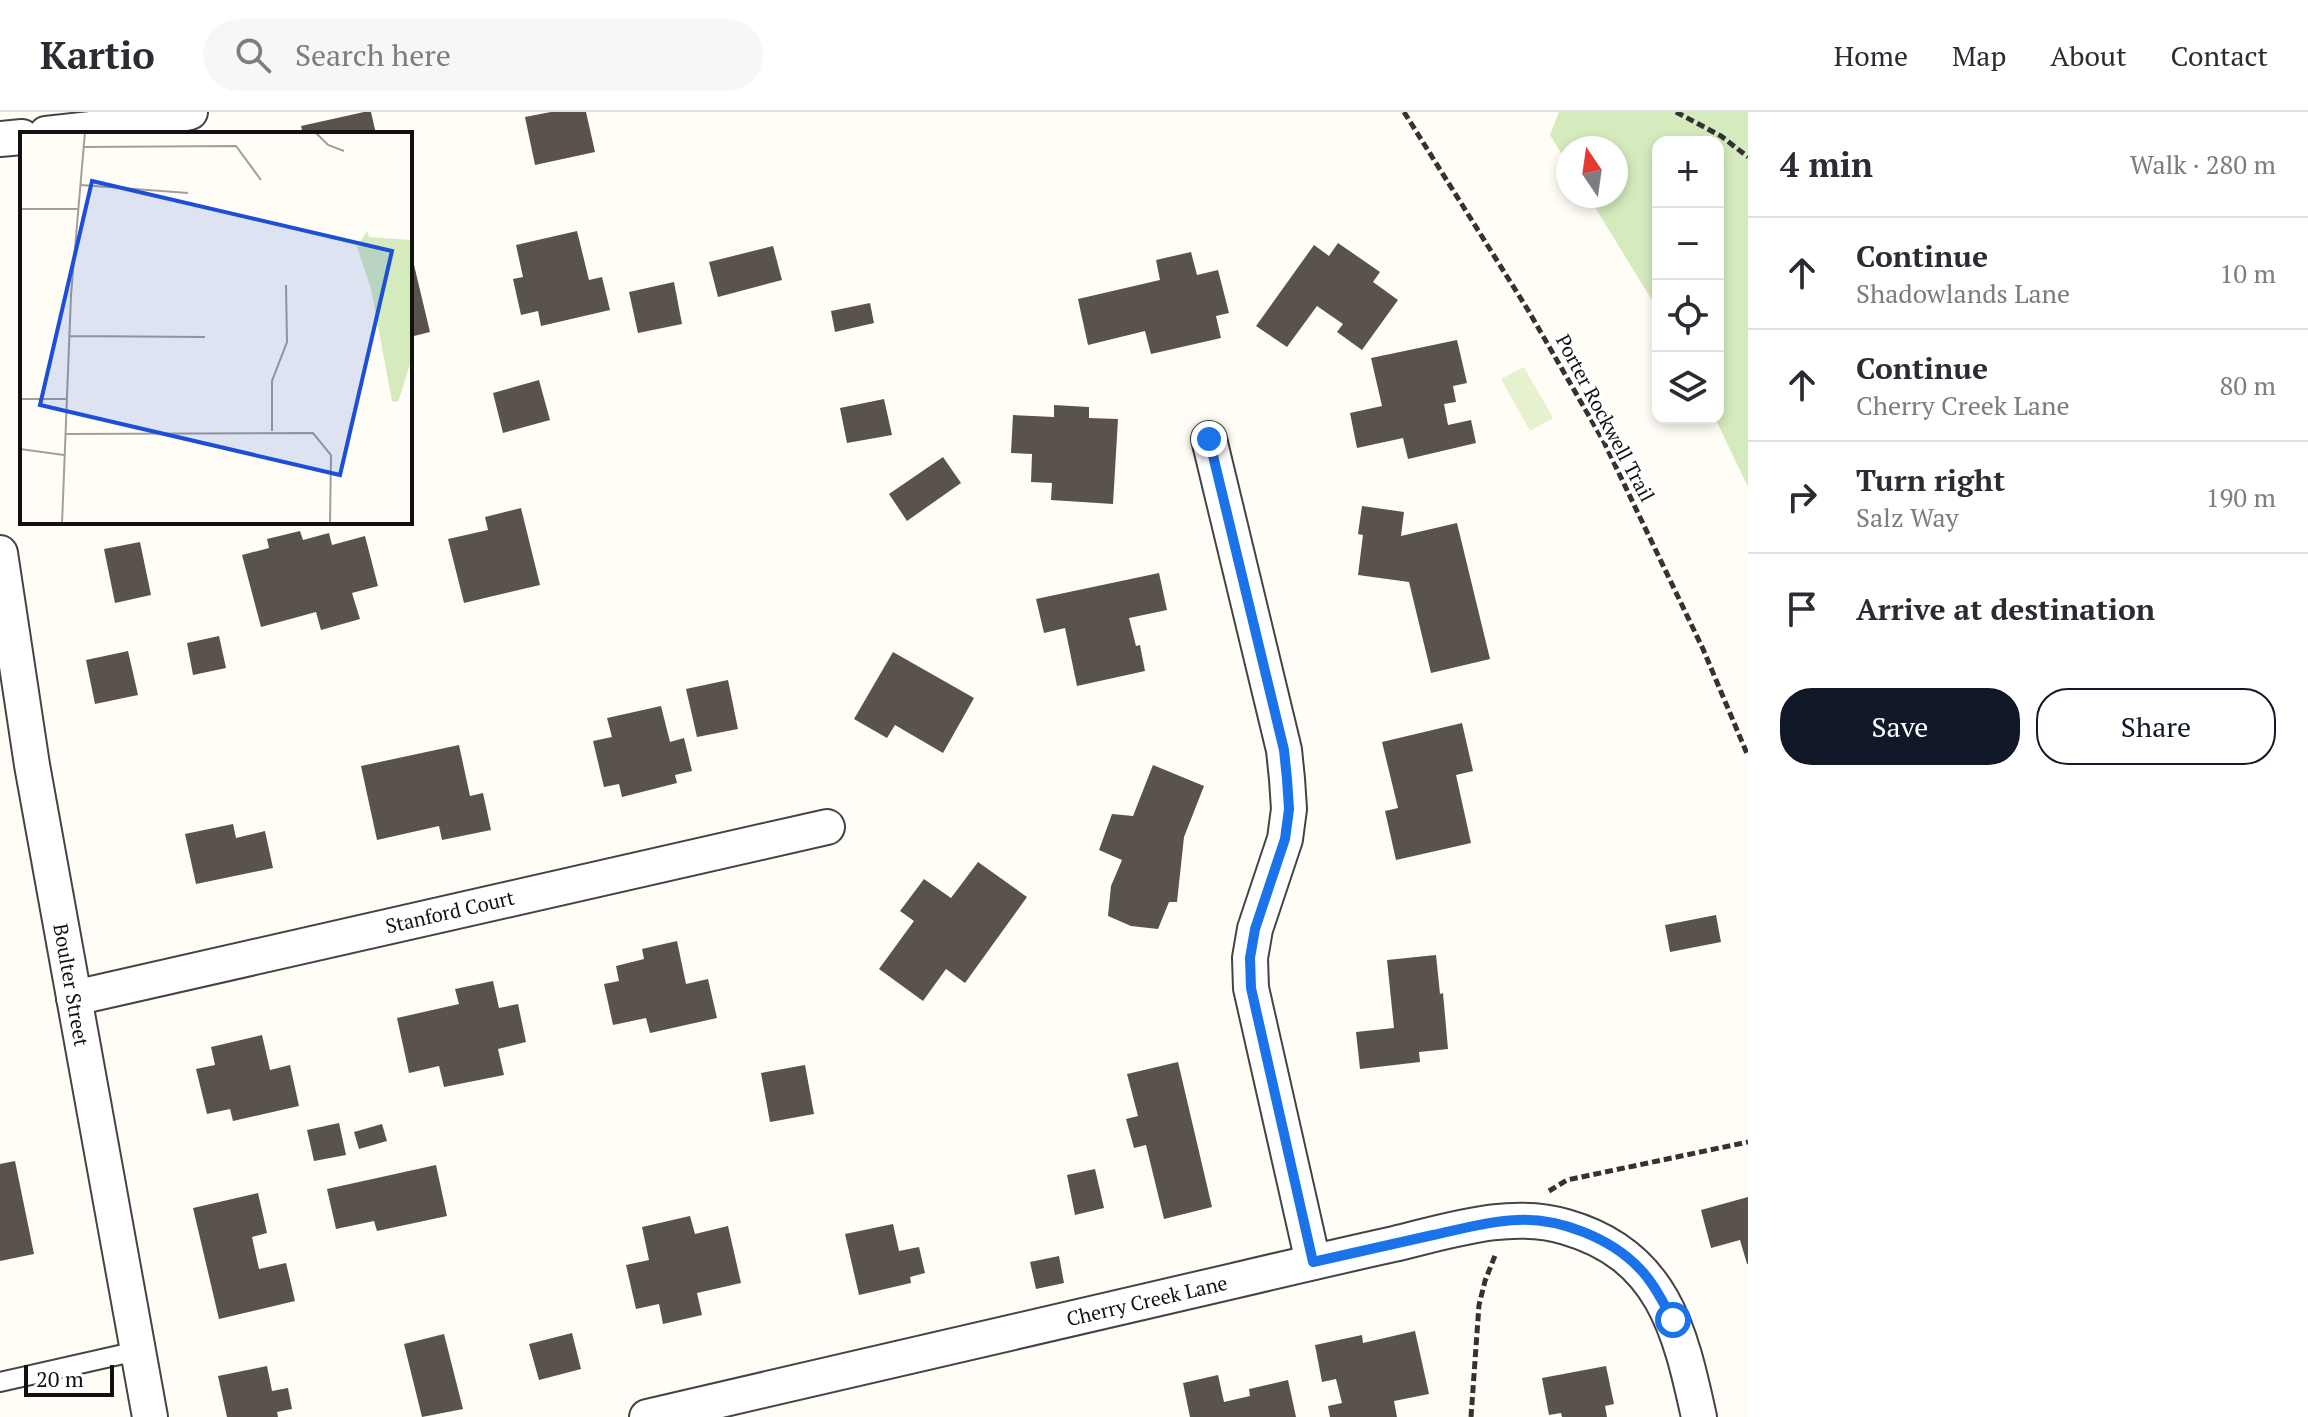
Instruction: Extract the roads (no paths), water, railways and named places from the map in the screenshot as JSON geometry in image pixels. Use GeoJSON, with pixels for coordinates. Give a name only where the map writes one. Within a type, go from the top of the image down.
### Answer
{"type":"FeatureCollection","features":[{"type":"Feature","properties":{"kind":"street"},"geometry":{"type":"LineString","coordinates":[[64,132],[126,125],[190,112]]}},
{"type":"Feature","properties":{"kind":"street"},"geometry":{"type":"LineString","coordinates":[[0,139],[20,137]]}},
{"type":"Feature","properties":{"kind":"street"},"geometry":{"type":"LineString","coordinates":[[1209,439],[1286,764],[1289,809],[1285,839],[1255,929],[1250,958],[1251,988],[1313,1262]]}},
{"type":"Feature","properties":{"kind":"street","name":"Boulter Street"},"geometry":{"type":"LineString","coordinates":[[0,553],[32,765],[150,1417]]}},
{"type":"Feature","properties":{"kind":"street","name":"Stanford Court"},"geometry":{"type":"LineString","coordinates":[[74,998],[827,827]]}},
{"type":"Feature","properties":{"kind":"street","name":"Cherry Creek Lane"},"geometry":{"type":"LineString","coordinates":[[647,1417],[1313,1262],[1474,1226],[1518,1220],[1543,1221],[1592,1236],[1617,1250],[1639,1268],[1673,1320],[1684,1350],[1699,1417]]}},
{"type":"Feature","properties":{"kind":"lane"},"geometry":{"type":"LineString","coordinates":[[0,1382],[137,1351]]}}]}
